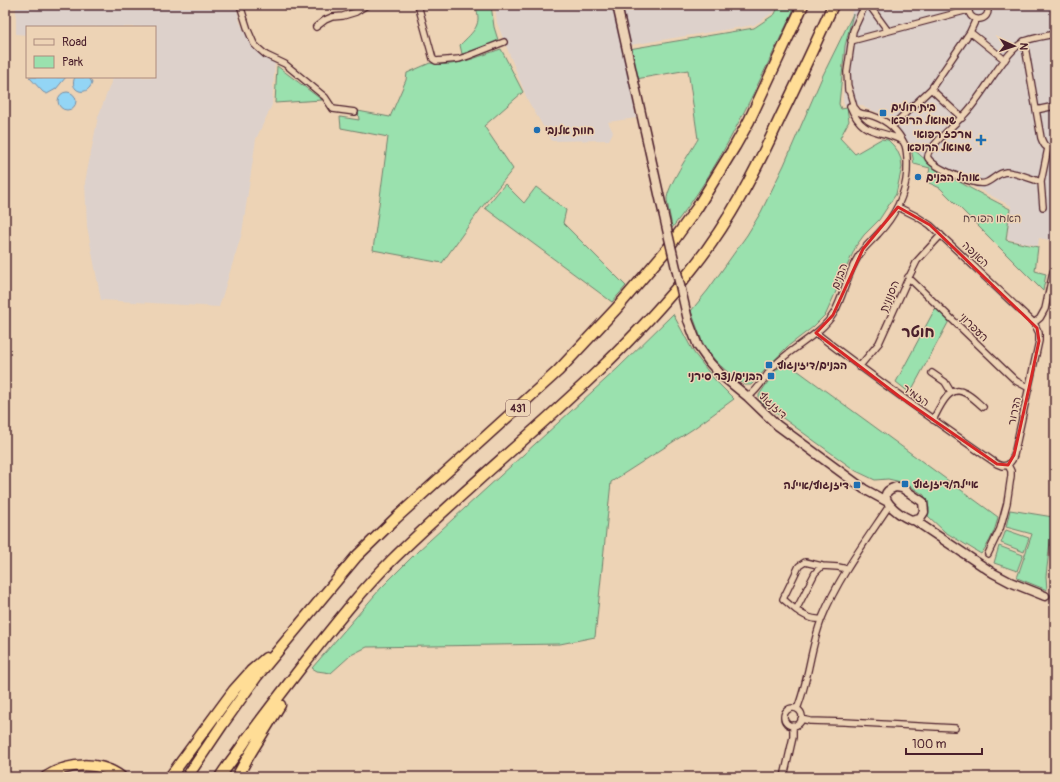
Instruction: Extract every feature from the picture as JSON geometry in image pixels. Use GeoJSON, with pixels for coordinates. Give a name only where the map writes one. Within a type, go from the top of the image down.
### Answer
{"type":"FeatureCollection","features":[{"type":"Feature","properties":{"kind":"highway","name":"431"},"geometry":{"type":"LineString","coordinates":[[187,777],[239,700],[356,557],[396,518],[558,370],[616,309],[665,252],[697,208],[749,121],[803,5]]}},
{"type":"Feature","properties":{"kind":"highway","name":"431"},"geometry":{"type":"LineString","coordinates":[[220,777],[265,714],[343,615],[389,563],[595,373],[649,318],[693,268],[723,227],[746,189],[782,116],[833,5]]}},
{"type":"Feature","properties":{"kind":"highway"},"geometry":{"type":"LineString","coordinates":[[172,774],[234,690],[251,671],[287,640]]}},
{"type":"Feature","properties":{"kind":"highway"},"geometry":{"type":"LineString","coordinates":[[237,777],[271,718],[317,648]]}},
{"type":"Feature","properties":{"kind":"highway"},"geometry":{"type":"LineString","coordinates":[[46,777],[61,770],[83,765],[97,766],[121,777]]}},
{"type":"Feature","properties":{"kind":"street"},"geometry":{"type":"LineString","coordinates":[[240,5],[248,30],[254,44],[258,48],[266,55],[285,64],[324,97],[333,109],[354,112]]}},
{"type":"Feature","properties":{"kind":"street"},"geometry":{"type":"LineString","coordinates":[[316,27],[325,20],[356,12],[366,5]]}},
{"type":"Feature","properties":{"kind":"street"},"geometry":{"type":"LineString","coordinates":[[418,5],[432,59],[436,61],[459,59],[504,42]]}},
{"type":"Feature","properties":{"kind":"street","name":"דיזנגוף"},"geometry":{"type":"LineString","coordinates":[[617,5],[634,87],[688,320],[698,346],[721,375],[748,397],[777,425],[908,519],[914,520]]}},
{"type":"Feature","properties":{"kind":"street"},"geometry":{"type":"LineString","coordinates":[[865,5],[853,31],[851,41],[847,72],[852,104],[857,118],[863,126],[877,133],[893,136],[901,140]]}},
{"type":"Feature","properties":{"kind":"street"},"geometry":{"type":"LineString","coordinates":[[869,5],[888,31]]}},
{"type":"Feature","properties":{"kind":"street"},"geometry":{"type":"LineString","coordinates":[[851,41],[969,8],[970,16],[976,19],[982,19],[987,15],[987,5]]}},
{"type":"Feature","properties":{"kind":"street"},"geometry":{"type":"LineString","coordinates":[[892,126],[931,89],[970,32],[976,19]]}},
{"type":"Feature","properties":{"kind":"street"},"geometry":{"type":"LineString","coordinates":[[970,32],[1005,60]]}},
{"type":"Feature","properties":{"kind":"street"},"geometry":{"type":"LineString","coordinates":[[1041,182],[1008,172],[1002,173],[985,183],[976,183],[952,174],[936,165],[928,158],[928,152],[972,107],[1014,49],[1024,41],[1055,34]]}},
{"type":"Feature","properties":{"kind":"street"},"geometry":{"type":"LineString","coordinates":[[1024,41],[1041,138],[1044,146],[1048,148],[1055,148]]}},
{"type":"Feature","properties":{"kind":"street"},"geometry":{"type":"LineString","coordinates":[[931,89],[962,118]]}},
{"type":"Feature","properties":{"kind":"street","name":"הבנים"},"geometry":{"type":"LineString","coordinates":[[748,397],[755,393],[775,365],[816,333],[833,315],[858,257],[888,222],[898,207],[904,189],[907,163],[907,154],[900,137],[892,126],[886,121],[858,112],[852,104]]}},
{"type":"Feature","properties":{"kind":"street"},"geometry":{"type":"LineString","coordinates":[[1036,110],[1055,106]]}},
{"type":"Feature","properties":{"kind":"street"},"geometry":{"type":"LineString","coordinates":[[1043,207],[1041,182],[1048,148]]}},
{"type":"Feature","properties":{"kind":"street","name":"האנפה"},"geometry":{"type":"LineString","coordinates":[[898,207],[930,225],[1034,323]]}},
{"type":"Feature","properties":{"kind":"street","name":"הסנונית"},"geometry":{"type":"LineString","coordinates":[[859,367],[880,342],[908,277],[917,261],[941,235]]}},
{"type":"Feature","properties":{"kind":"street"},"geometry":{"type":"LineString","coordinates":[[1034,323],[1040,318],[1045,310],[1053,272]]}},
{"type":"Feature","properties":{"kind":"street","name":"העפרוני"},"geometry":{"type":"LineString","coordinates":[[908,277],[1016,381],[1029,388]]}},
{"type":"Feature","properties":{"kind":"street","name":"הדרור"},"geometry":{"type":"LineString","coordinates":[[988,554],[1000,528],[1006,503],[1011,476],[1011,471],[1008,465],[1014,455],[1039,341],[1034,323]]}},
{"type":"Feature","properties":{"kind":"street","name":"הזמיר"},"geometry":{"type":"LineString","coordinates":[[816,333],[859,367],[933,420],[997,464],[1002,466],[1008,465]]}},
{"type":"Feature","properties":{"kind":"street"},"geometry":{"type":"LineString","coordinates":[[932,373],[945,382],[951,392]]}},
{"type":"Feature","properties":{"kind":"street"},"geometry":{"type":"LineString","coordinates":[[933,420],[947,396],[951,392],[965,392],[983,407]]}},
{"type":"Feature","properties":{"kind":"street"},"geometry":{"type":"LineString","coordinates":[[797,709],[802,697],[810,658],[822,619],[847,569],[888,504],[886,495],[890,490],[896,487],[902,488],[920,500],[924,505],[924,512],[927,521],[936,534]]}},
{"type":"Feature","properties":{"kind":"street"},"geometry":{"type":"LineString","coordinates":[[864,488],[890,490]]}},
{"type":"Feature","properties":{"kind":"street"},"geometry":{"type":"LineString","coordinates":[[914,520],[920,518],[924,512]]}},
{"type":"Feature","properties":{"kind":"street"},"geometry":{"type":"LineString","coordinates":[[914,520],[993,573],[1045,596]]}},
{"type":"Feature","properties":{"kind":"street"},"geometry":{"type":"LineString","coordinates":[[822,619],[815,620],[809,618],[796,610],[783,599],[799,566],[804,562],[847,569]]}},
{"type":"Feature","properties":{"kind":"street"},"geometry":{"type":"LineString","coordinates":[[796,610],[815,573],[822,566]]}},
{"type":"Feature","properties":{"kind":"street"},"geometry":{"type":"LineString","coordinates":[[790,708],[797,709],[800,713],[801,719],[798,724],[793,725],[787,723],[784,718],[785,714],[790,708]]}},
{"type":"Feature","properties":{"kind":"street"},"geometry":{"type":"LineString","coordinates":[[801,719],[810,721],[954,728]]}},
{"type":"Feature","properties":{"kind":"street"},"geometry":{"type":"LineString","coordinates":[[784,777],[793,737],[793,725]]}},
{"type":"Feature","properties":{"kind":"highlighted area"},"geometry":{"type":"Polygon","coordinates":[[[898,207],[930,225],[1037,328],[1039,341],[1014,455],[1008,465],[997,464],[900,397],[816,333],[833,315],[863,249],[898,207]]]}},
{"type":"Feature","properties":{"kind":"shaded area"},"geometry":{"type":"Polygon","coordinates":[[[16,5],[236,5],[240,22],[252,46],[261,55],[275,61],[272,105],[256,139],[242,233],[219,307],[101,300],[87,226],[85,182],[98,117],[113,78],[156,78],[156,26],[26,26],[26,35],[16,34],[16,5]]]}},
{"type":"Feature","properties":{"kind":"shaded area"},"geometry":{"type":"Polygon","coordinates":[[[495,5],[779,5],[776,11],[754,25],[624,46],[636,118],[608,122],[613,132],[609,140],[552,141],[528,101],[497,23],[495,5]]]}},
{"type":"Feature","properties":{"kind":"shaded area","name":"מרכז רפואי שמואל הרופא"},"geometry":{"type":"Polygon","coordinates":[[[855,5],[1055,5],[1055,241],[1039,238],[1038,246],[1007,239],[1011,206],[919,158],[891,117],[865,108],[863,105],[858,105],[856,102],[845,107],[843,101],[845,46],[852,11],[855,5]]]}},
{"type":"Feature","properties":{"kind":"green space"},"geometry":{"type":"Polygon","coordinates":[[[475,5],[491,5],[494,27],[498,40],[490,45],[462,54],[460,45],[476,27],[478,18],[475,5]]]}},
{"type":"Feature","properties":{"kind":"green space"},"geometry":{"type":"Polygon","coordinates":[[[779,5],[796,5],[730,139],[709,175],[672,228],[667,200],[670,187],[698,139],[688,70],[636,79],[629,49],[754,28],[775,14],[779,5]]]}},
{"type":"Feature","properties":{"kind":"green space"},"geometry":{"type":"Polygon","coordinates":[[[853,14],[845,46],[839,104],[841,109],[847,108],[849,121],[840,138],[855,154],[881,139],[888,140],[893,145],[901,159],[902,167],[896,194],[879,220],[864,235],[856,246],[826,314],[813,327],[787,347],[751,385],[745,385],[726,371],[710,354],[702,341],[691,311],[708,290],[747,235],[761,212],[784,165],[823,75],[853,14]]]}},
{"type":"Feature","properties":{"kind":"green space"},"geometry":{"type":"Polygon","coordinates":[[[501,49],[523,92],[484,126],[513,169],[482,207],[442,263],[373,250],[388,137],[341,128],[340,117],[359,120],[358,111],[390,117],[406,80],[407,73],[430,63],[457,63],[501,49]]]}},
{"type":"Feature","properties":{"kind":"green space"},"geometry":{"type":"Polygon","coordinates":[[[277,66],[322,100],[275,103],[277,66]]]}},
{"type":"Feature","properties":{"kind":"green space","name":"האחו הפורח"},"geometry":{"type":"Polygon","coordinates":[[[911,147],[946,174],[1010,209],[1006,240],[1038,247],[1035,271],[1046,274],[1043,291],[940,188],[927,182],[930,168],[914,164],[911,147]]]}},
{"type":"Feature","properties":{"kind":"green space"},"geometry":{"type":"Polygon","coordinates":[[[505,184],[524,203],[536,187],[566,210],[563,223],[626,286],[612,302],[485,208],[505,184]]]}},
{"type":"Feature","properties":{"kind":"green space"},"geometry":{"type":"Polygon","coordinates":[[[937,305],[949,321],[910,393],[896,382],[937,305]]]}},
{"type":"Feature","properties":{"kind":"green space"},"geometry":{"type":"Polygon","coordinates":[[[673,314],[694,353],[714,379],[734,399],[693,429],[611,482],[595,637],[560,644],[367,647],[351,655],[331,673],[317,671],[312,668],[381,588],[418,551],[617,369],[673,314]]]}},
{"type":"Feature","properties":{"kind":"green space"},"geometry":{"type":"Polygon","coordinates":[[[786,362],[998,517],[992,536],[981,554],[945,532],[928,516],[929,508],[924,495],[905,483],[888,479],[875,480],[856,471],[762,403],[759,399],[759,395],[776,370],[786,362]]]}},
{"type":"Feature","properties":{"kind":"green space"},"geometry":{"type":"Polygon","coordinates":[[[1010,510],[1053,517],[1046,576],[1047,590],[1017,578],[1032,534],[1006,527],[1010,510]]]}},
{"type":"Feature","properties":{"kind":"green space"},"geometry":{"type":"Polygon","coordinates":[[[1006,530],[1029,538],[1024,552],[1001,543],[1006,530]]]}},
{"type":"Feature","properties":{"kind":"green space"},"geometry":{"type":"Polygon","coordinates":[[[999,546],[1023,555],[1017,571],[994,563],[999,546]]]}},
{"type":"Feature","properties":{"kind":"water"},"geometry":{"type":"Polygon","coordinates":[[[30,78],[65,78],[56,89],[47,94],[43,92],[30,78]]]}},
{"type":"Feature","properties":{"kind":"water"},"geometry":{"type":"Polygon","coordinates":[[[75,78],[90,78],[92,83],[90,88],[79,91],[74,86],[75,78]]]}},
{"type":"Feature","properties":{"kind":"water"},"geometry":{"type":"Polygon","coordinates":[[[67,92],[73,95],[76,101],[73,107],[67,110],[61,107],[58,101],[61,95],[67,92]]]}},
{"type":"Feature","properties":{"kind":"tunnel"},"geometry":{"type":"LineString","coordinates":[[1045,596],[1055,600]]}},
{"type":"Feature","properties":{"kind":"railway"},"geometry":{"type":"LineString","coordinates":[[1055,561],[1055,621]]}},
{"type":"Feature","properties":{"kind":"place","name":"בית חולים שמואל הרופא"},"geometry":{"type":"Point","coordinates":[883,113]}},
{"type":"Feature","properties":{"kind":"place","name":"חוות אלנבי"},"geometry":{"type":"Point","coordinates":[537,130]}},
{"type":"Feature","properties":{"kind":"place","name":"מרכז רפואי שמואל הרופא"},"geometry":{"type":"Point","coordinates":[981,140]}},
{"type":"Feature","properties":{"kind":"place","name":"אוהל הבנים"},"geometry":{"type":"Point","coordinates":[918,177]}},
{"type":"Feature","properties":{"kind":"place","name":"הבנים/דיזינגוף"},"geometry":{"type":"Point","coordinates":[769,365]}},
{"type":"Feature","properties":{"kind":"place","name":"הבנים/נצר סירני"},"geometry":{"type":"Point","coordinates":[771,376]}},
{"type":"Feature","properties":{"kind":"place","name":"איילה/דיזנגוף"},"geometry":{"type":"Point","coordinates":[905,484]}},
{"type":"Feature","properties":{"kind":"place","name":"דיזנגוף/איילה"},"geometry":{"type":"Point","coordinates":[857,485]}},
{"type":"Feature","properties":{"kind":"district","name":"חוטר"},"geometry":{"type":"Point","coordinates":[918,332]}}]}
